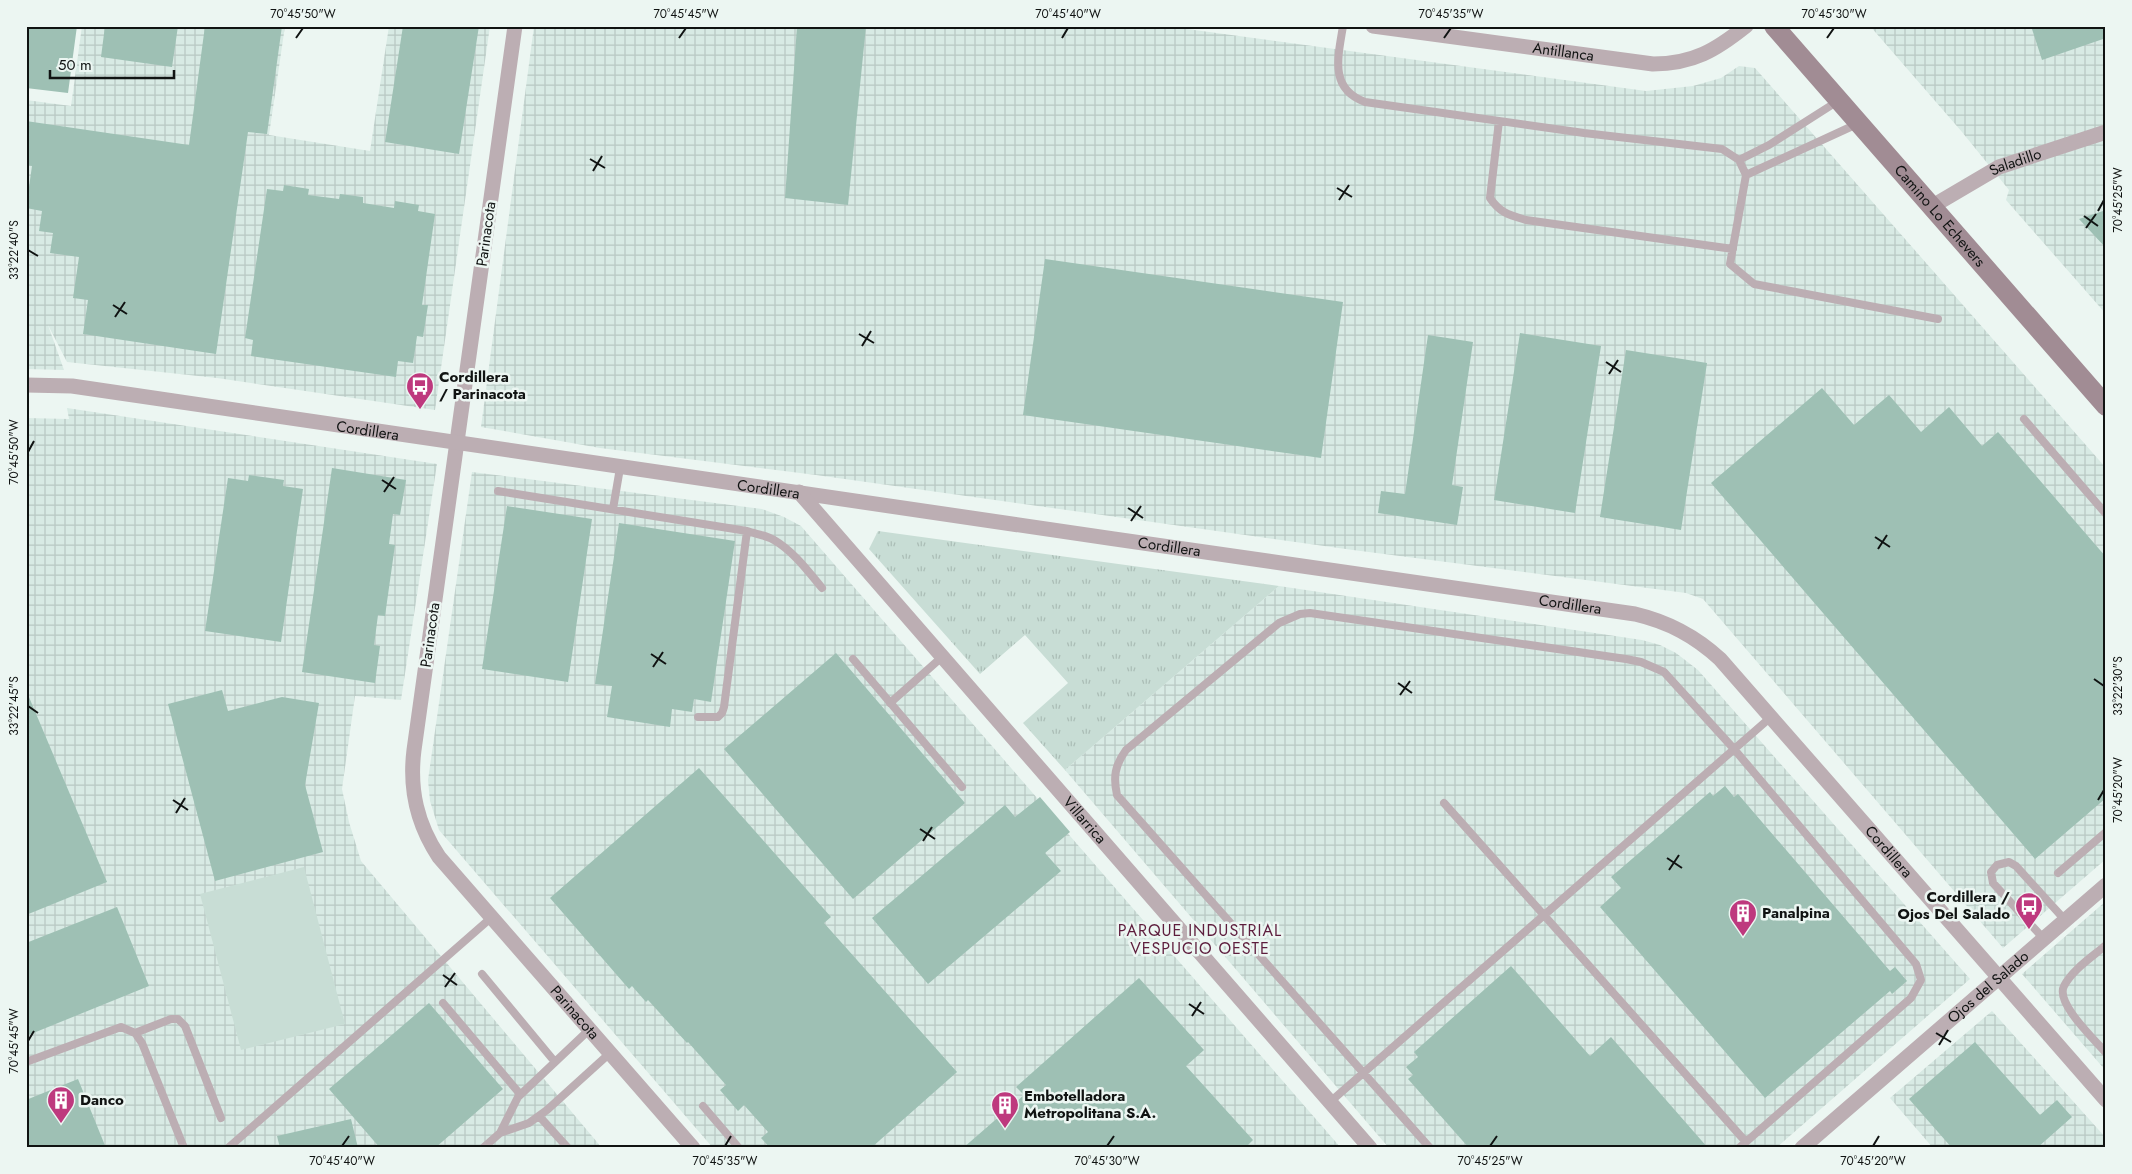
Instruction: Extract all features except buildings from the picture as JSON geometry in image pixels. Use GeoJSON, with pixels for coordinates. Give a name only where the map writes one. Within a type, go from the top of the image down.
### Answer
{"type":"FeatureCollection","features":[{"type":"Feature","properties":{"kind":"main road","name":"Camino Lo Echevers"},"geometry":{"type":"LineString","coordinates":[[1775,27],[2106,406]]}},
{"type":"Feature","properties":{"kind":"street","name":"Parinacota"},"geometry":{"type":"LineString","coordinates":[[516,26],[415,741],[412,786],[419,818],[431,845],[439,857],[693,1148]]}},
{"type":"Feature","properties":{"kind":"street","name":"Antillanca"},"geometry":{"type":"LineString","coordinates":[[1373,26],[1653,64],[1669,64],[1700,56],[1716,49],[1746,26]]}},
{"type":"Feature","properties":{"kind":"street","name":"Saladillo"},"geometry":{"type":"LineString","coordinates":[[1931,207],[1999,168],[2106,132]]}},
{"type":"Feature","properties":{"kind":"street","name":"Cordillera"},"geometry":{"type":"LineString","coordinates":[[26,385],[72,386],[457,445],[799,492],[1635,614],[1665,622],[1701,643],[1720,659],[2106,1100]]}},
{"type":"Feature","properties":{"kind":"street","name":"Villarrica"},"geometry":{"type":"LineString","coordinates":[[799,492],[1370,1148]]}},
{"type":"Feature","properties":{"kind":"street","name":"Ojos del Salado"},"geometry":{"type":"LineString","coordinates":[[1802,1148],[2106,885]]}},
{"type":"Feature","properties":{"kind":"lane"},"geometry":{"type":"LineString","coordinates":[[1343,26],[1339,51],[1340,79],[1345,90],[1354,98],[1365,102],[1499,121],[1722,149],[1739,160],[1746,176],[1730,264],[1754,284],[1938,319]]}},
{"type":"Feature","properties":{"kind":"lane"},"geometry":{"type":"LineString","coordinates":[[1739,160],[1769,145],[1839,100]]}},
{"type":"Feature","properties":{"kind":"lane"},"geometry":{"type":"LineString","coordinates":[[1499,121],[1490,198],[1497,208],[1526,220],[1733,249]]}},
{"type":"Feature","properties":{"kind":"lane"},"geometry":{"type":"LineString","coordinates":[[1746,176],[1858,123]]}},
{"type":"Feature","properties":{"kind":"lane"},"geometry":{"type":"LineString","coordinates":[[2024,419],[2106,514]]}},
{"type":"Feature","properties":{"kind":"lane"},"geometry":{"type":"LineString","coordinates":[[613,509],[620,468]]}},
{"type":"Feature","properties":{"kind":"lane"},"geometry":{"type":"LineString","coordinates":[[498,491],[747,531],[772,539],[784,546],[822,588]]}},
{"type":"Feature","properties":{"kind":"lane"},"geometry":{"type":"LineString","coordinates":[[698,717],[718,717],[724,707],[747,531]]}},
{"type":"Feature","properties":{"kind":"lane"},"geometry":{"type":"LineString","coordinates":[[1430,1148],[1117,794],[1115,773],[1119,759],[1126,750],[1279,623],[1300,614],[1641,662],[1664,672],[1734,749],[1916,964],[1922,980],[1911,998],[1739,1148]]}},
{"type":"Feature","properties":{"kind":"lane"},"geometry":{"type":"LineString","coordinates":[[890,703],[942,657]]}},
{"type":"Feature","properties":{"kind":"lane"},"geometry":{"type":"LineString","coordinates":[[853,659],[962,787]]}},
{"type":"Feature","properties":{"kind":"lane"},"geometry":{"type":"LineString","coordinates":[[1330,1102],[1771,717]]}},
{"type":"Feature","properties":{"kind":"lane"},"geometry":{"type":"LineString","coordinates":[[1444,803],[1746,1142]]}},
{"type":"Feature","properties":{"kind":"lane"},"geometry":{"type":"LineString","coordinates":[[2058,873],[2106,832]]}},
{"type":"Feature","properties":{"kind":"lane"},"geometry":{"type":"LineString","coordinates":[[2044,939],[1993,883],[1991,872],[1997,865],[2009,862],[2016,866],[2065,920]]}},
{"type":"Feature","properties":{"kind":"lane"},"geometry":{"type":"LineString","coordinates":[[228,1148],[492,917]]}},
{"type":"Feature","properties":{"kind":"lane"},"geometry":{"type":"LineString","coordinates":[[2106,945],[2069,979],[2062,988],[2063,1001],[2068,1010],[2106,1053]]}},
{"type":"Feature","properties":{"kind":"lane"},"geometry":{"type":"LineString","coordinates":[[482,974],[555,1062]]}},
{"type":"Feature","properties":{"kind":"lane"},"geometry":{"type":"LineString","coordinates":[[443,1003],[520,1094]]}},
{"type":"Feature","properties":{"kind":"lane"},"geometry":{"type":"LineString","coordinates":[[135,1034],[171,1018],[178,1019],[185,1026],[221,1118]]}},
{"type":"Feature","properties":{"kind":"lane"},"geometry":{"type":"LineString","coordinates":[[26,1062],[121,1027],[135,1034],[142,1043],[184,1148]]}},
{"type":"Feature","properties":{"kind":"lane"},"geometry":{"type":"LineString","coordinates":[[500,1133],[513,1104],[520,1094],[590,1029]]}},
{"type":"Feature","properties":{"kind":"lane"},"geometry":{"type":"LineString","coordinates":[[483,1148],[500,1133],[529,1123],[539,1116],[610,1052]]}},
{"type":"Feature","properties":{"kind":"lane"},"geometry":{"type":"LineString","coordinates":[[703,1106],[739,1148]]}},
{"type":"Feature","properties":{"kind":"lane"},"geometry":{"type":"LineString","coordinates":[[539,1116],[568,1148]]}},
{"type":"Feature","properties":{"kind":"shaded area"},"geometry":{"type":"Polygon","coordinates":[[[82,26],[285,26],[269,135],[370,151],[389,26],[490,26],[435,410],[217,378],[67,362],[48,325],[64,370],[26,369],[26,100],[71,106],[82,26]]]}},
{"type":"Feature","properties":{"kind":"shaded area"},"geometry":{"type":"Polygon","coordinates":[[[534,26],[1165,26],[1646,91],[1693,86],[1721,78],[1739,66],[1755,68],[2106,468],[2106,859],[2003,948],[1703,599],[1686,593],[1353,550],[816,475],[600,448],[481,427],[534,26]]]}},
{"type":"Feature","properties":{"kind":"shaded area"},"geometry":{"type":"Polygon","coordinates":[[[1870,26],[2106,26],[2106,314],[2006,200],[2009,190],[1962,132],[1870,26]]]}},
{"type":"Feature","properties":{"kind":"shaded area"},"geometry":{"type":"Polygon","coordinates":[[[67,408],[437,464],[401,700],[355,696],[342,789],[349,822],[361,861],[602,1148],[26,1148],[26,418],[69,419],[67,408]]]}},
{"type":"Feature","properties":{"kind":"shaded area"},"geometry":{"type":"Polygon","coordinates":[[[472,472],[762,509],[801,526],[1341,1148],[713,1148],[439,830],[430,801],[428,780],[472,472]]]}},
{"type":"Feature","properties":{"kind":"shaded area"},"geometry":{"type":"Polygon","coordinates":[[[1279,586],[1642,640],[1660,645],[1676,653],[1698,670],[1970,979],[1776,1148],[1389,1148],[1065,770],[1279,586]]]}},
{"type":"Feature","properties":{"kind":"shaded area"},"geometry":{"type":"Polygon","coordinates":[[[2106,901],[2106,1071],[2022,974],[2106,901]]]}},
{"type":"Feature","properties":{"kind":"shaded area"},"geometry":{"type":"Polygon","coordinates":[[[1992,1011],[2106,1138],[2106,1148],[1933,1148],[1890,1098],[1992,1011]]]}},
{"type":"Feature","properties":{"kind":"green space"},"geometry":{"type":"Polygon","coordinates":[[[878,531],[1279,586],[1065,770],[1023,723],[1068,683],[1025,635],[980,674],[869,549],[878,531]]]}},
{"type":"Feature","properties":{"kind":"green space"},"geometry":{"type":"Polygon","coordinates":[[[304,867],[345,1024],[241,1050],[200,894],[304,867]]]}},
{"type":"Feature","properties":{"kind":"place","name":"Cordillera / Parinacota"},"geometry":{"type":"Point","coordinates":[420,410]}},
{"type":"Feature","properties":{"kind":"place","name":"Cordillera / Ojos Del Salado"},"geometry":{"type":"Point","coordinates":[2029,930]}},
{"type":"Feature","properties":{"kind":"place","name":"Panalpina"},"geometry":{"type":"Point","coordinates":[1743,937]}},
{"type":"Feature","properties":{"kind":"place","name":"Danco"},"geometry":{"type":"Point","coordinates":[61,1124]}},
{"type":"Feature","properties":{"kind":"place","name":"Embotelladora Metropolitana S.A."},"geometry":{"type":"Point","coordinates":[1005,1129]}},
{"type":"Feature","properties":{"kind":"district","name":"PARQUE INDUSTRIAL VESPUCIO OESTE"},"geometry":{"type":"Point","coordinates":[1200,939]}}]}
